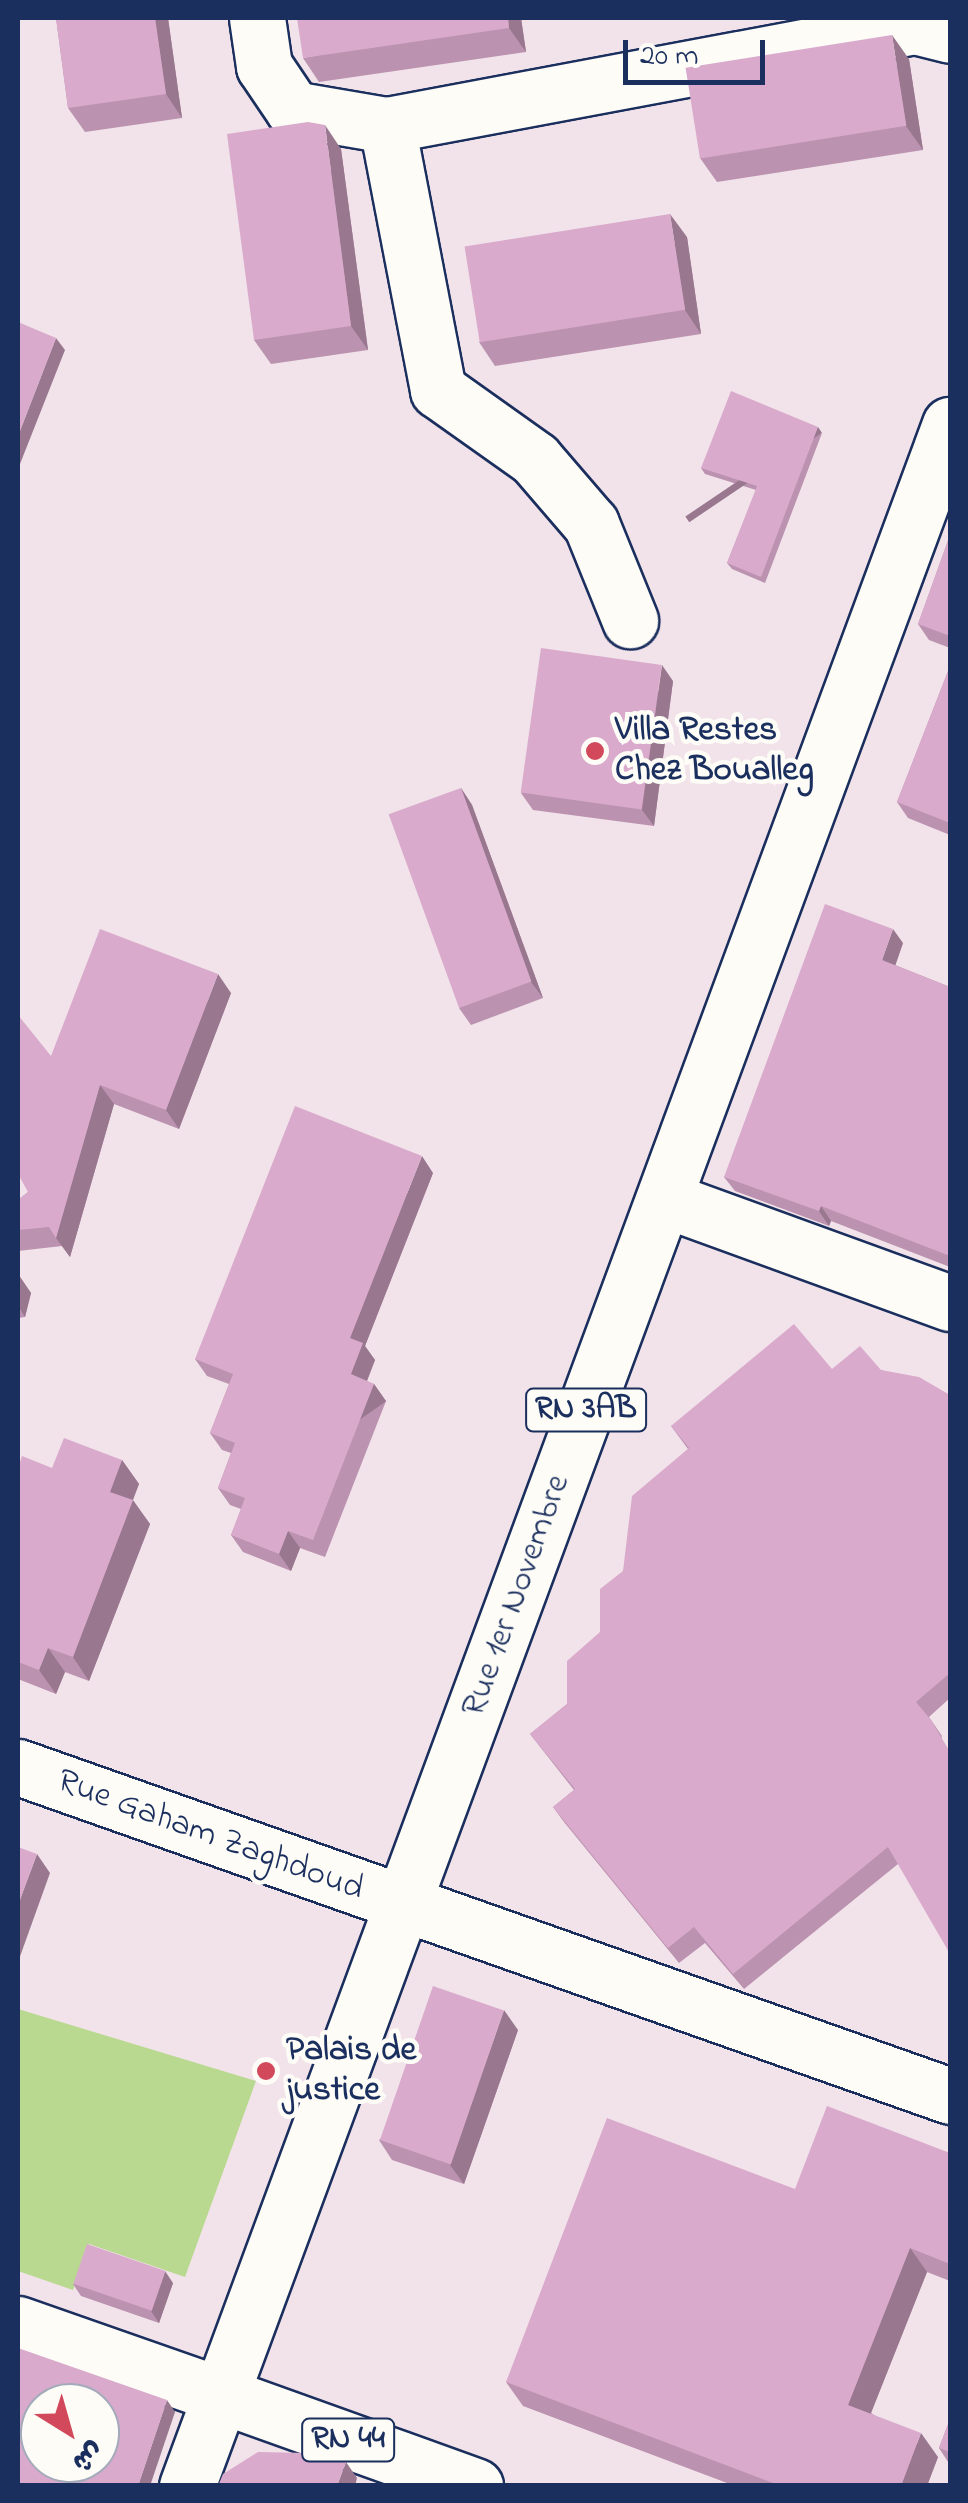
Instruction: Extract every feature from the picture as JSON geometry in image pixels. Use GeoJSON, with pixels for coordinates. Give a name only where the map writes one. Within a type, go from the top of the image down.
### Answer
{"type":"FeatureCollection","features":[{"type":"Feature","properties":{"kind":"street"},"geometry":{"type":"LineString","coordinates":[[256,18],[264,66],[293,109],[387,125],[915,26],[950,35]]}},
{"type":"Feature","properties":{"kind":"street"},"geometry":{"type":"LineString","coordinates":[[387,125],[438,390],[535,459],[591,524],[630,620]]}},
{"type":"Feature","properties":{"kind":"street","name":"Rue 1er Novembre"},"geometry":{"type":"LineString","coordinates":[[187,2486],[950,425]]}},
{"type":"Feature","properties":{"kind":"street"},"geometry":{"type":"LineString","coordinates":[[664,1199],[950,1303]]}},
{"type":"Feature","properties":{"kind":"street","name":"Rue Gaham Zaghdoud"},"geometry":{"type":"LineString","coordinates":[[18,1767],[402,1906],[950,2096]]}},
{"type":"Feature","properties":{"kind":"street"},"geometry":{"type":"LineString","coordinates":[[18,2324],[221,2395]]}},
{"type":"Feature","properties":{"kind":"street","name":"RN 44"},"geometry":{"type":"LineString","coordinates":[[221,2395],[475,2486]]}},
{"type":"Feature","properties":{"kind":"green space"},"geometry":{"type":"Polygon","coordinates":[[[18,2009],[256,2081],[185,2277],[89,2244],[73,2290],[18,2271],[18,2009]]]}},
{"type":"Feature","properties":{"kind":"building"},"geometry":{"type":"Polygon","coordinates":[[[56,18],[155,18],[166,94],[68,108],[56,18]]]}},
{"type":"Feature","properties":{"kind":"building"},"geometry":{"type":"Polygon","coordinates":[[[297,18],[508,18],[509,28],[303,58],[297,18]]]}},
{"type":"Feature","properties":{"kind":"building"},"geometry":{"type":"Polygon","coordinates":[[[892,35],[906,126],[700,159],[686,68],[892,35]]]}},
{"type":"Feature","properties":{"kind":"building"},"geometry":{"type":"Polygon","coordinates":[[[308,122],[325,125],[351,326],[254,340],[227,134],[308,122]]]}},
{"type":"Feature","properties":{"kind":"building"},"geometry":{"type":"Polygon","coordinates":[[[670,214],[685,310],[480,342],[465,247],[670,214]]]}},
{"type":"Feature","properties":{"kind":"building"},"geometry":{"type":"Polygon","coordinates":[[[18,322],[56,338],[18,436],[18,322]]]}},
{"type":"Feature","properties":{"kind":"building"},"geometry":{"type":"Polygon","coordinates":[[[731,391],[818,427],[761,577],[727,563],[757,486],[701,468],[731,391]]]}},
{"type":"Feature","properties":{"kind":"building"},"geometry":{"type":"Polygon","coordinates":[[[950,535],[950,636],[918,624],[950,535]]]}},
{"type":"Feature","properties":{"kind":"building","name":"Villa Restes Chez Boualleg"},"geometry":{"type":"Polygon","coordinates":[[[541,648],[662,665],[641,810],[521,793],[541,648]]]}},
{"type":"Feature","properties":{"kind":"building"},"geometry":{"type":"Polygon","coordinates":[[[950,666],[950,823],[897,802],[950,666]]]}},
{"type":"Feature","properties":{"kind":"building"},"geometry":{"type":"Polygon","coordinates":[[[461,788],[531,982],[459,1008],[389,814],[461,788]]]}},
{"type":"Feature","properties":{"kind":"building"},"geometry":{"type":"Polygon","coordinates":[[[825,904],[893,929],[882,960],[950,987],[950,1256],[821,1206],[819,1211],[724,1177],[825,904]]]}},
{"type":"Feature","properties":{"kind":"building"},"geometry":{"type":"Polygon","coordinates":[[[100,929],[218,974],[166,1110],[100,1085],[56,1238],[49,1227],[18,1230],[18,1200],[28,1192],[18,1174],[18,1015],[51,1056],[100,929]]]}},
{"type":"Feature","properties":{"kind":"building"},"geometry":{"type":"Polygon","coordinates":[[[295,1106],[422,1156],[350,1338],[363,1343],[351,1374],[374,1384],[313,1540],[288,1531],[279,1554],[231,1535],[245,1498],[218,1488],[235,1443],[210,1433],[233,1374],[195,1359],[295,1106]]]}},
{"type":"Feature","properties":{"kind":"building"},"geometry":{"type":"Polygon","coordinates":[[[794,1324],[832,1369],[860,1346],[881,1370],[919,1377],[950,1395],[950,1673],[916,1702],[950,1752],[950,1954],[888,1847],[733,1974],[694,1927],[668,1948],[553,1807],[575,1789],[530,1734],[567,1704],[567,1661],[600,1632],[600,1589],[623,1571],[632,1496],[689,1448],[671,1426],[794,1324]]]}},
{"type":"Feature","properties":{"kind":"building"},"geometry":{"type":"Polygon","coordinates":[[[64,1438],[122,1460],[110,1492],[133,1500],[73,1657],[48,1648],[39,1670],[18,1662],[18,1468],[22,1456],[52,1468],[64,1438]]]}},
{"type":"Feature","properties":{"kind":"building"},"geometry":{"type":"Polygon","coordinates":[[[18,1847],[37,1854],[18,1905],[18,1847]]]}},
{"type":"Feature","properties":{"kind":"building"},"geometry":{"type":"Polygon","coordinates":[[[433,1986],[504,2010],[451,2165],[380,2140],[433,1986]]]}},
{"type":"Feature","properties":{"kind":"building"},"geometry":{"type":"Polygon","coordinates":[[[827,2106],[950,2153],[950,2264],[910,2248],[848,2405],[921,2433],[901,2486],[781,2486],[506,2382],[607,2118],[795,2189],[827,2106]]]}},
{"type":"Feature","properties":{"kind":"building"},"geometry":{"type":"Polygon","coordinates":[[[87,2244],[165,2271],[152,2311],[73,2284],[87,2244]]]}},
{"type":"Feature","properties":{"kind":"building"},"geometry":{"type":"Polygon","coordinates":[[[18,2348],[118,2383],[20,2383],[20,2483],[120,2483],[120,2384],[167,2400],[138,2486],[18,2486],[18,2348]]]}},
{"type":"Feature","properties":{"kind":"building"},"geometry":{"type":"Polygon","coordinates":[[[950,2419],[950,2452],[939,2448],[950,2419]]]}},
{"type":"Feature","properties":{"kind":"building"},"geometry":{"type":"Polygon","coordinates":[[[258,2452],[310,2453],[346,2462],[337,2486],[218,2486],[223,2474],[258,2452]]]}},
{"type":"Feature","properties":{"kind":"place","name":"Villa Restes Chez Boualleg"},"geometry":{"type":"Point","coordinates":[595,751]}},
{"type":"Feature","properties":{"kind":"place","name":"Palais de justice"},"geometry":{"type":"Point","coordinates":[266,2071]}}]}
